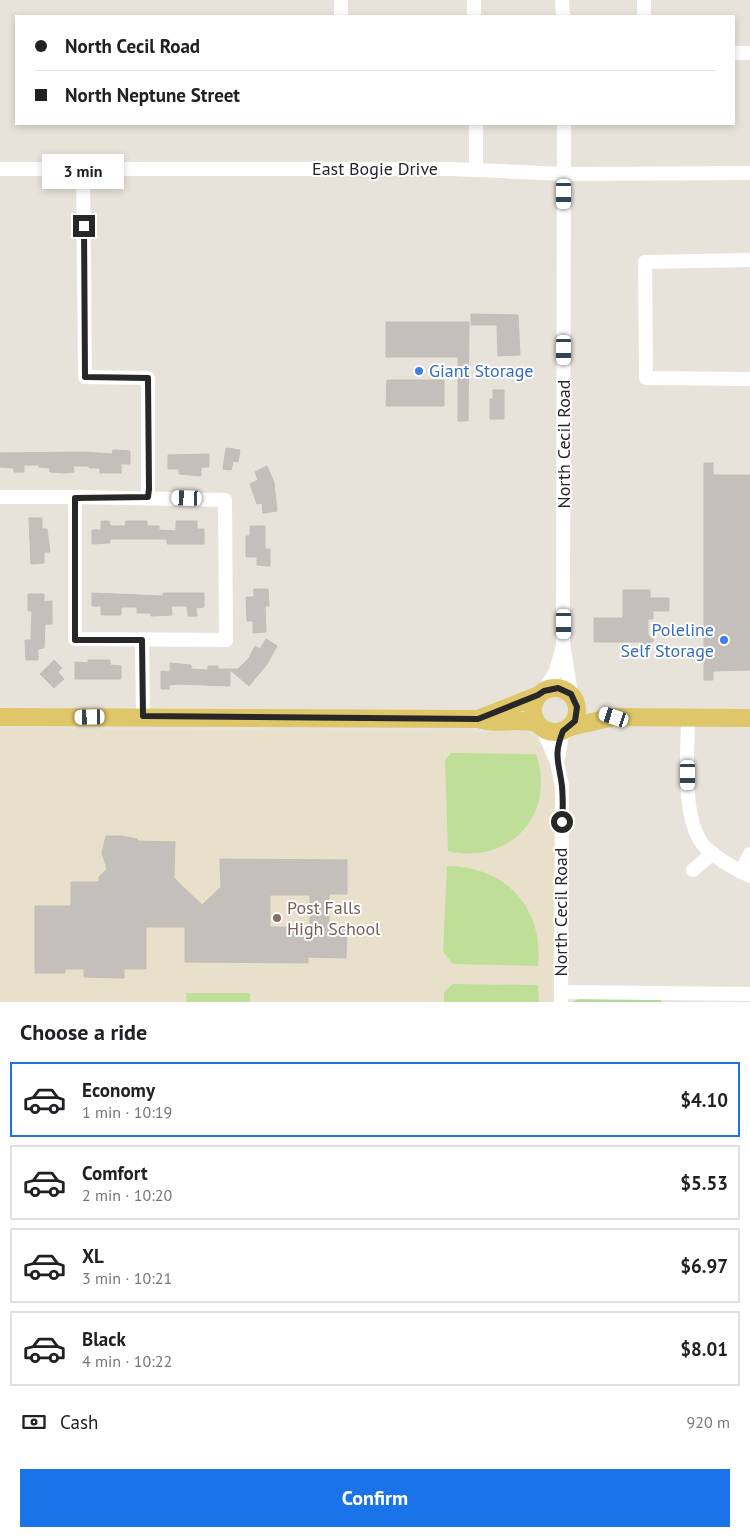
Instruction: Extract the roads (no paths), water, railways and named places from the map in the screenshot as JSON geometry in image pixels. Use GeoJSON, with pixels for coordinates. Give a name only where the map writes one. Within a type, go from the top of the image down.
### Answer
{"type":"FeatureCollection","features":[{"type":"Feature","properties":{"kind":"main road"},"geometry":{"type":"LineString","coordinates":[[478,719],[558,688],[596,711],[614,717]]}},
{"type":"Feature","properties":{"kind":"main road"},"geometry":{"type":"LineString","coordinates":[[539,725],[533,708],[541,693]]}},
{"type":"Feature","properties":{"kind":"main road"},"geometry":{"type":"LineString","coordinates":[[567,729],[577,714],[573,697]]}},
{"type":"Feature","properties":{"kind":"main road"},"geometry":{"type":"LineString","coordinates":[[0,717],[143,716],[478,719],[496,723],[527,720],[539,725],[548,732],[614,717],[750,718]]}},
{"type":"Feature","properties":{"kind":"street"},"geometry":{"type":"LineString","coordinates":[[341,0],[341,15]]}},
{"type":"Feature","properties":{"kind":"street"},"geometry":{"type":"LineString","coordinates":[[474,0],[474,15]]}},
{"type":"Feature","properties":{"kind":"street"},"geometry":{"type":"LineString","coordinates":[[562,0],[562,15]]}},
{"type":"Feature","properties":{"kind":"street"},"geometry":{"type":"LineString","coordinates":[[644,0],[644,15]]}},
{"type":"Feature","properties":{"kind":"street"},"geometry":{"type":"LineString","coordinates":[[735,53],[750,53]]}},
{"type":"Feature","properties":{"kind":"street"},"geometry":{"type":"LineString","coordinates":[[476,125],[476,169]]}},
{"type":"Feature","properties":{"kind":"street","name":"North Cecil Road"},"geometry":{"type":"LineString","coordinates":[[564,125],[563,643],[573,697]]}},
{"type":"Feature","properties":{"kind":"street","name":"East Bogie Drive"},"geometry":{"type":"LineString","coordinates":[[0,169],[476,169],[564,174],[750,172]]}},
{"type":"Feature","properties":{"kind":"street"},"geometry":{"type":"LineString","coordinates":[[83,169],[85,377],[148,378],[148,497]]}},
{"type":"Feature","properties":{"kind":"street"},"geometry":{"type":"LineString","coordinates":[[750,260],[645,262],[645,272],[646,378],[750,379]]}},
{"type":"Feature","properties":{"kind":"street"},"geometry":{"type":"LineString","coordinates":[[0,498],[148,497],[225,500],[226,640],[75,640],[75,498]]}},
{"type":"Feature","properties":{"kind":"street"},"geometry":{"type":"LineString","coordinates":[[142,640],[143,716]]}},
{"type":"Feature","properties":{"kind":"street","name":"North Cecil Road"},"geometry":{"type":"LineString","coordinates":[[541,693],[556,671],[563,643]]}},
{"type":"Feature","properties":{"kind":"street"},"geometry":{"type":"LineString","coordinates":[[688,717],[688,790],[692,822],[706,848],[746,874],[750,854]]}},
{"type":"Feature","properties":{"kind":"street","name":"North Cecil Road"},"geometry":{"type":"LineString","coordinates":[[539,725],[557,762],[562,796],[561,997]]}},
{"type":"Feature","properties":{"kind":"street","name":"North Cecil Road"},"geometry":{"type":"LineString","coordinates":[[557,762],[567,729]]}},
{"type":"Feature","properties":{"kind":"street"},"geometry":{"type":"LineString","coordinates":[[693,870],[713,854]]}},
{"type":"Feature","properties":{"kind":"street"},"geometry":{"type":"LineString","coordinates":[[561,997],[750,994]]}},
{"type":"Feature","properties":{"kind":"place","name":"Giant Storage"},"geometry":{"type":"Point","coordinates":[419,371]}},
{"type":"Feature","properties":{"kind":"place","name":"Poleline Self Storage"},"geometry":{"type":"Point","coordinates":[724,640]}},
{"type":"Feature","properties":{"kind":"place","name":"Post Falls High School"},"geometry":{"type":"Point","coordinates":[277,918]}}]}
